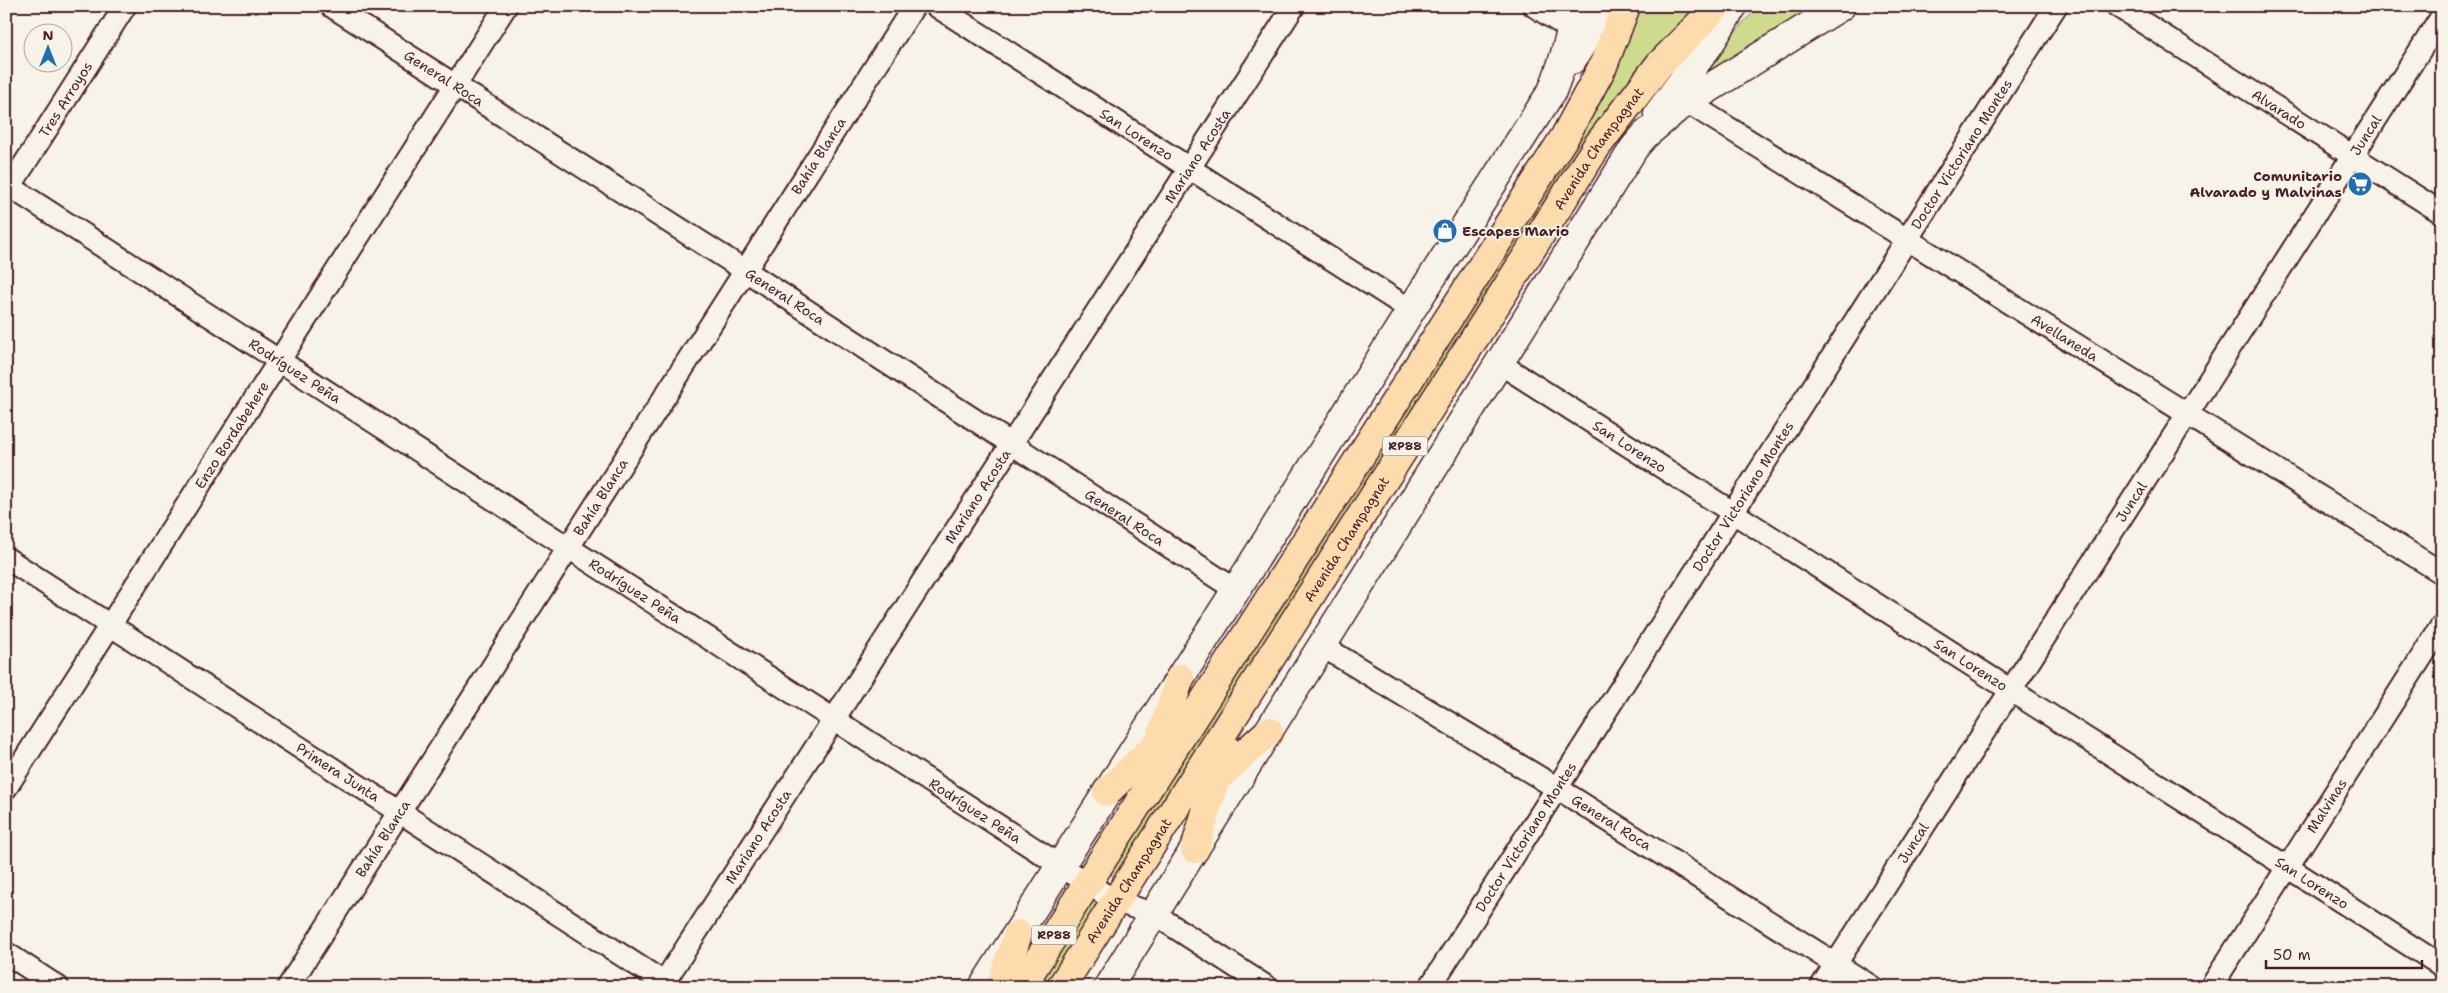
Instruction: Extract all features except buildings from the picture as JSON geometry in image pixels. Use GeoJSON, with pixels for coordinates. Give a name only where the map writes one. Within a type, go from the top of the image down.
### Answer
{"type":"FeatureCollection","features":[{"type":"Feature","properties":{"kind":"highway","name":"RP88"},"geometry":{"type":"LineString","coordinates":[[1021,987],[1134,806],[1209,693],[1570,128],[1603,66],[1626,6]]}},
{"type":"Feature","properties":{"kind":"highway","name":"Avenida Champagnat"},"geometry":{"type":"LineString","coordinates":[[1067,982],[1115,901],[1597,146],[1647,79],[1716,6]]}},
{"type":"Feature","properties":{"kind":"highway"},"geometry":{"type":"LineString","coordinates":[[1134,806],[1159,741],[1180,678]]}},
{"type":"Feature","properties":{"kind":"highway"},"geometry":{"type":"LineString","coordinates":[[1107,792],[1209,693]]}},
{"type":"Feature","properties":{"kind":"highway"},"geometry":{"type":"LineString","coordinates":[[1195,849],[1236,711]]}},
{"type":"Feature","properties":{"kind":"highway"},"geometry":{"type":"LineString","coordinates":[[1164,827],[1269,731]]}},
{"type":"Feature","properties":{"kind":"highway"},"geometry":{"type":"LineString","coordinates":[[1000,987],[1018,934]]}},
{"type":"Feature","properties":{"kind":"highway"},"geometry":{"type":"LineString","coordinates":[[1011,987],[1042,953]]}},
{"type":"Feature","properties":{"kind":"street","name":"Tres Arroyos"},"geometry":{"type":"LineString","coordinates":[[8,188],[125,6]]}},
{"type":"Feature","properties":{"kind":"street","name":"General Roca"},"geometry":{"type":"LineString","coordinates":[[331,6],[746,270],[1236,590]]}},
{"type":"Feature","properties":{"kind":"street","name":"Enzo Bordabehere"},"geometry":{"type":"LineString","coordinates":[[6,788],[506,6]]}},
{"type":"Feature","properties":{"kind":"street","name":"Bahía Blanca"},"geometry":{"type":"LineString","coordinates":[[288,987],[914,6]]}},
{"type":"Feature","properties":{"kind":"street","name":"San Lorenzo"},"geometry":{"type":"LineString","coordinates":[[936,6],[1411,310]]}},
{"type":"Feature","properties":{"kind":"street","name":"Mariano Acosta"},"geometry":{"type":"LineString","coordinates":[[665,985],[834,718],[1294,6]]}},
{"type":"Feature","properties":{"kind":"street"},"geometry":{"type":"LineString","coordinates":[[1534,6],[1574,18],[1564,62],[1552,91]]}},
{"type":"Feature","properties":{"kind":"street"},"geometry":{"type":"LineString","coordinates":[[983,987],[1605,6]]}},
{"type":"Feature","properties":{"kind":"street","name":"Avenida Champagnat"},"geometry":{"type":"LineString","coordinates":[[1108,987],[1634,148],[1709,45],[1733,6]]}},
{"type":"Feature","properties":{"kind":"street","name":"Avenida Champagnat"},"geometry":{"type":"LineString","coordinates":[[1634,148],[1667,115],[1841,6]]}},
{"type":"Feature","properties":{"kind":"street","name":"Doctor Victoriano Montes"},"geometry":{"type":"LineString","coordinates":[[1430,987],[2056,6]]}},
{"type":"Feature","properties":{"kind":"street","name":"Alvarado"},"geometry":{"type":"LineString","coordinates":[[2117,6],[2442,213]]}},
{"type":"Feature","properties":{"kind":"street","name":"Juncal"},"geometry":{"type":"LineString","coordinates":[[1821,987],[2442,16]]}},
{"type":"Feature","properties":{"kind":"street","name":"Avellaneda"},"geometry":{"type":"LineString","coordinates":[[1687,102],[2442,573]]}},
{"type":"Feature","properties":{"kind":"street","name":"Rodríguez Peña"},"geometry":{"type":"LineString","coordinates":[[8,188],[280,359],[568,548],[1115,901],[1154,914],[1267,987]]}},
{"type":"Feature","properties":{"kind":"street","name":"San Lorenzo"},"geometry":{"type":"LineString","coordinates":[[1499,363],[2442,966]]}},
{"type":"Feature","properties":{"kind":"street","name":"Primera Junta"},"geometry":{"type":"LineString","coordinates":[[6,558],[665,985]]}},
{"type":"Feature","properties":{"kind":"street","name":"Malvinas"},"geometry":{"type":"LineString","coordinates":[[2211,987],[2442,626]]}},
{"type":"Feature","properties":{"kind":"street","name":"General Roca"},"geometry":{"type":"LineString","coordinates":[[1322,646],[1556,788],[1872,987]]}},
{"type":"Feature","properties":{"kind":"street"},"geometry":{"type":"LineString","coordinates":[[6,953],[58,987]]}},
{"type":"Feature","properties":{"kind":"green space"},"geometry":{"type":"Polygon","coordinates":[[[1640,6],[1697,6],[1661,43],[1606,109],[1117,876],[1106,875],[1599,101],[1619,62],[1640,6]]]}},
{"type":"Feature","properties":{"kind":"green space"},"geometry":{"type":"Polygon","coordinates":[[[1758,6],[1823,6],[1695,85],[1731,37],[1758,6]]]}},
{"type":"Feature","properties":{"kind":"green space"},"geometry":{"type":"Polygon","coordinates":[[[1089,899],[1097,908],[1048,987],[1030,987],[1089,899]]]}},
{"type":"Feature","properties":{"kind":"place","name":"Comunitario Alvarado y Malvinas"},"geometry":{"type":"Point","coordinates":[2360,184]}},
{"type":"Feature","properties":{"kind":"place","name":"Escapes Mario"},"geometry":{"type":"Point","coordinates":[1445,231]}}]}
